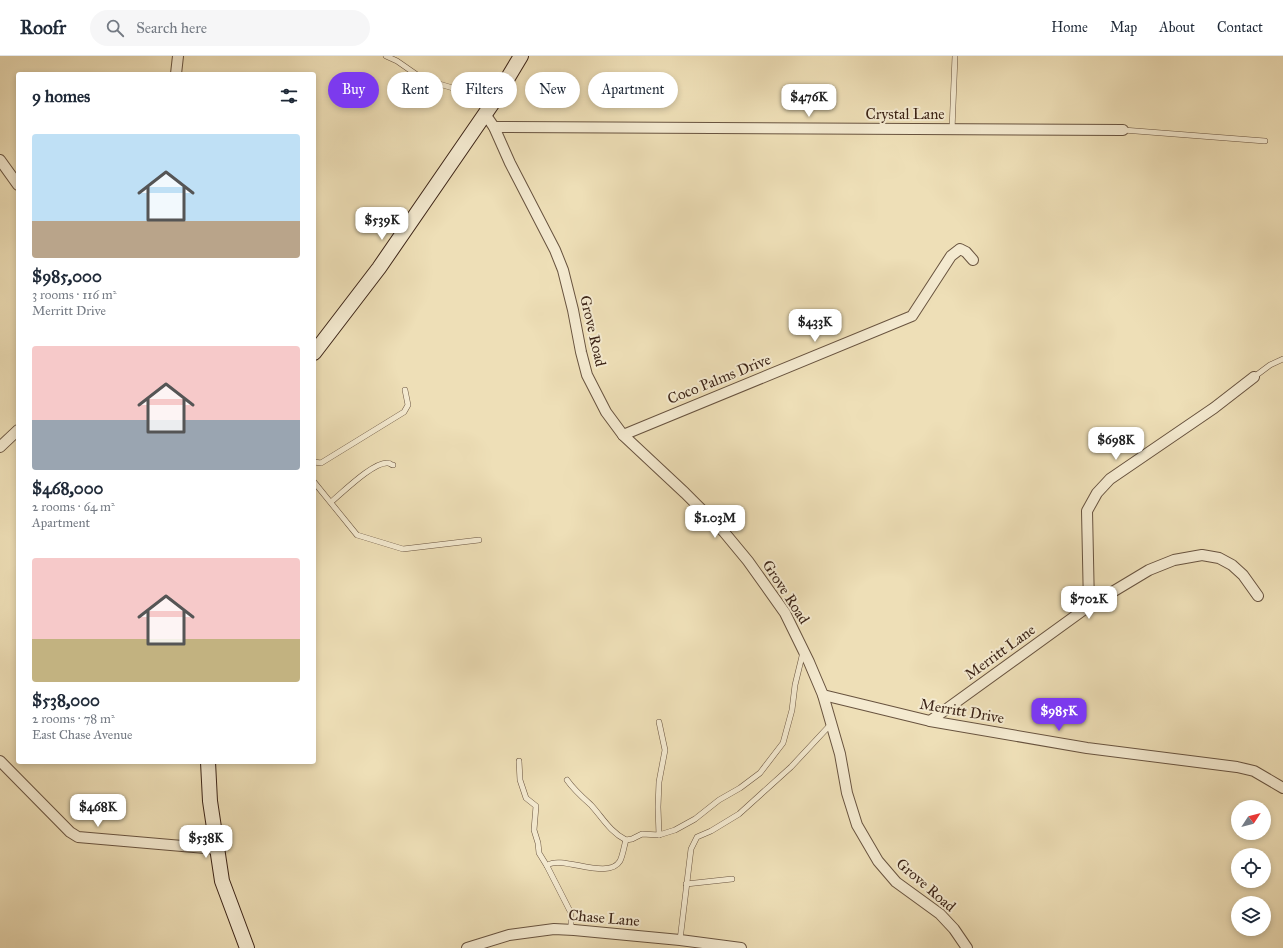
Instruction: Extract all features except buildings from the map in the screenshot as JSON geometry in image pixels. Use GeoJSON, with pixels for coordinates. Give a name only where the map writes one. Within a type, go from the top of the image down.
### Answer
{"type":"FeatureCollection","features":[{"type":"Feature","properties":{"kind":"main road"},"geometry":{"type":"LineString","coordinates":[[511,72],[521,56]]}},
{"type":"Feature","properties":{"kind":"main road"},"geometry":{"type":"LineString","coordinates":[[316,350],[379,268],[489,108]]}},
{"type":"Feature","properties":{"kind":"main road"},"geometry":{"type":"LineString","coordinates":[[208,764],[210,801],[222,881],[246,948]]}},
{"type":"Feature","properties":{"kind":"street"},"geometry":{"type":"LineString","coordinates":[[176,72],[178,56]]}},
{"type":"Feature","properties":{"kind":"street","name":"Grove Road"},"geometry":{"type":"LineString","coordinates":[[485,114],[494,127],[510,163],[555,250],[573,310],[586,375],[606,412],[623,435],[724,532],[748,561],[785,613],[823,695],[840,754],[846,793],[857,825],[878,861],[896,882],[940,914],[954,929],[968,948]]}},
{"type":"Feature","properties":{"kind":"street","name":"Crystal Lane"},"geometry":{"type":"LineString","coordinates":[[494,127],[1123,130]]}},
{"type":"Feature","properties":{"kind":"street"},"geometry":{"type":"LineString","coordinates":[[0,160],[16,182]]}},
{"type":"Feature","properties":{"kind":"street","name":"Coco Palms Drive"},"geometry":{"type":"LineString","coordinates":[[623,435],[912,316],[951,256],[960,249],[966,252],[973,260]]}},
{"type":"Feature","properties":{"kind":"street"},"geometry":{"type":"LineString","coordinates":[[1089,606],[1087,511],[1097,493],[1110,479],[1214,408],[1254,377]]}},
{"type":"Feature","properties":{"kind":"street"},"geometry":{"type":"LineString","coordinates":[[0,447],[16,432]]}},
{"type":"Feature","properties":{"kind":"street","name":"Merritt Lane"},"geometry":{"type":"LineString","coordinates":[[930,721],[1089,606],[1148,570],[1174,560],[1202,555],[1219,558],[1232,565],[1243,575],[1258,596]]}},
{"type":"Feature","properties":{"kind":"street","name":"Merritt Drive"},"geometry":{"type":"LineString","coordinates":[[823,695],[930,721],[1087,748],[1237,767],[1254,771],[1283,788]]}},
{"type":"Feature","properties":{"kind":"street"},"geometry":{"type":"LineString","coordinates":[[0,761],[70,832],[78,837],[217,849]]}},
{"type":"Feature","properties":{"kind":"street","name":"Chase Lane"},"geometry":{"type":"LineString","coordinates":[[467,948],[509,935],[554,929],[680,940],[741,948]]}},
{"type":"Feature","properties":{"kind":"lane"},"geometry":{"type":"LineString","coordinates":[[386,56],[397,61],[420,77],[451,89]]}},
{"type":"Feature","properties":{"kind":"lane"},"geometry":{"type":"LineString","coordinates":[[952,130],[955,56]]}},
{"type":"Feature","properties":{"kind":"lane"},"geometry":{"type":"LineString","coordinates":[[1123,130],[1265,142]]}},
{"type":"Feature","properties":{"kind":"lane"},"geometry":{"type":"LineString","coordinates":[[1254,377],[1270,364],[1283,359]]}},
{"type":"Feature","properties":{"kind":"lane"},"geometry":{"type":"LineString","coordinates":[[316,462],[321,463],[404,412],[408,405],[405,390]]}},
{"type":"Feature","properties":{"kind":"lane"},"geometry":{"type":"LineString","coordinates":[[331,502],[363,474],[379,465],[387,463],[393,465]]}},
{"type":"Feature","properties":{"kind":"lane"},"geometry":{"type":"LineString","coordinates":[[316,484],[357,535],[403,550],[479,540]]}},
{"type":"Feature","properties":{"kind":"lane"},"geometry":{"type":"LineString","coordinates":[[567,780],[577,794],[585,799],[603,821],[618,836],[626,840],[642,834],[659,835],[675,830],[696,819],[719,800],[740,788],[760,773],[783,743],[792,710],[795,686],[803,651]]}},
{"type":"Feature","properties":{"kind":"lane"},"geometry":{"type":"LineString","coordinates":[[659,722],[664,750],[658,807],[659,835]]}},
{"type":"Feature","properties":{"kind":"lane"},"geometry":{"type":"LineString","coordinates":[[680,940],[690,849],[697,837],[711,831],[738,814],[791,767],[832,723]]}},
{"type":"Feature","properties":{"kind":"lane"},"geometry":{"type":"LineString","coordinates":[[519,761],[520,780],[526,798],[536,806],[534,830],[538,843],[539,854],[547,866],[571,913],[571,930]]}},
{"type":"Feature","properties":{"kind":"lane"},"geometry":{"type":"LineString","coordinates":[[547,866],[551,862],[556,862],[590,868],[609,869],[619,862],[626,840]]}},
{"type":"Feature","properties":{"kind":"lane"},"geometry":{"type":"LineString","coordinates":[[686,884],[732,879]]}}]}
